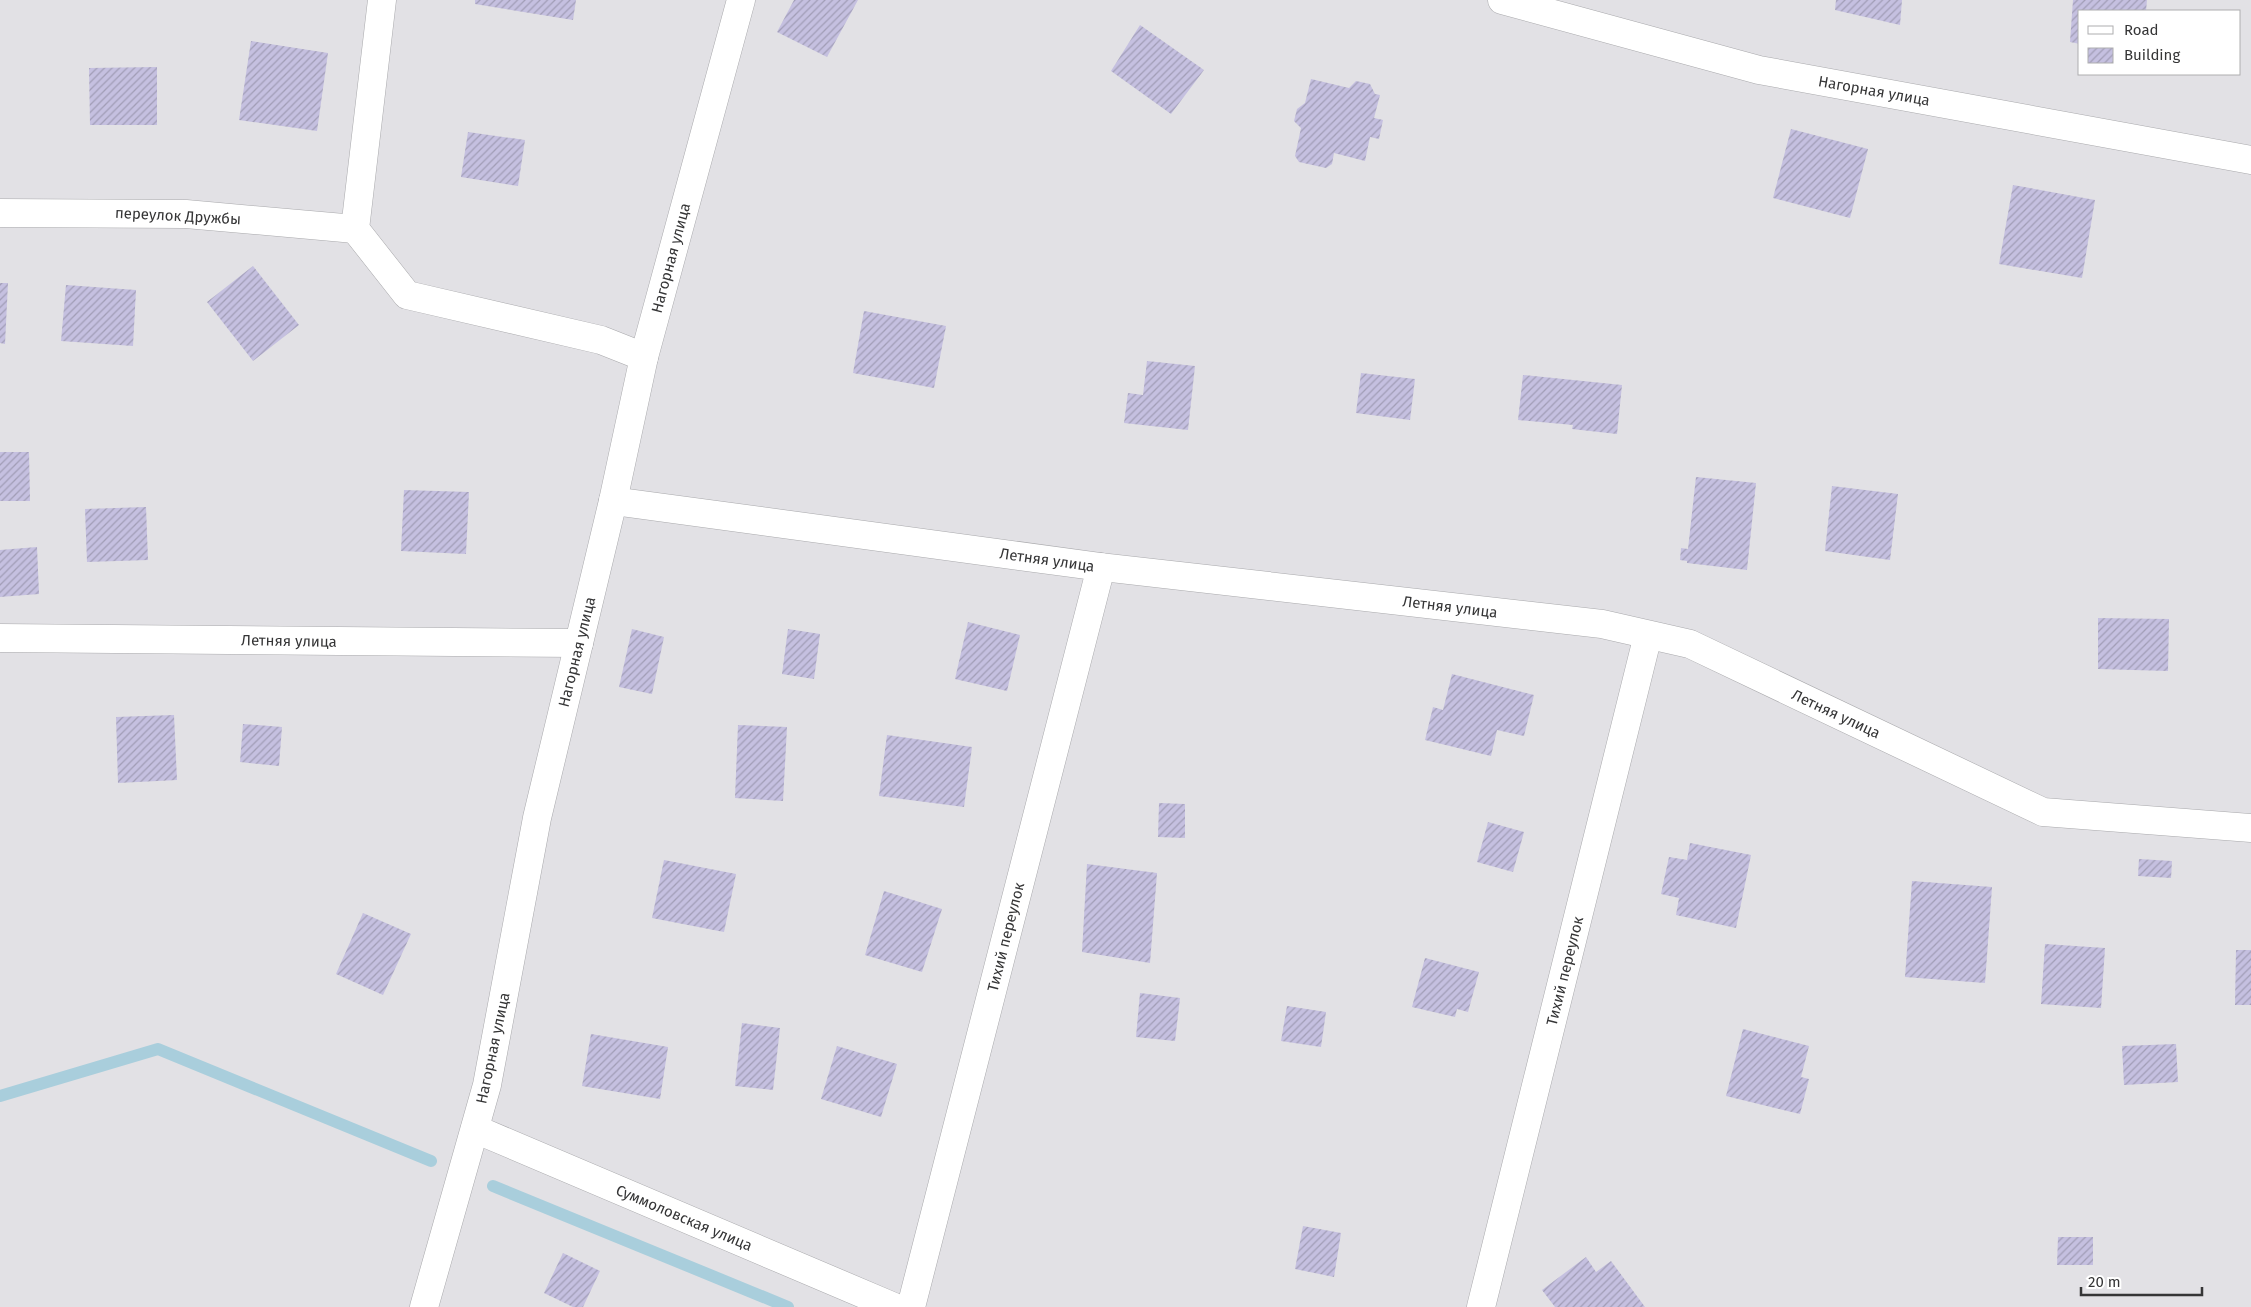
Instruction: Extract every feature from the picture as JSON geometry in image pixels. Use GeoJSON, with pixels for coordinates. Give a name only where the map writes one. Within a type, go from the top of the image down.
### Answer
{"type":"FeatureCollection","features":[{"type":"Feature","properties":{"kind":"street"},"geometry":{"type":"LineString","coordinates":[[382,0],[355,229],[407,295],[601,340],[644,357]]}},
{"type":"Feature","properties":{"kind":"street","name":"Нагорная улица"},"geometry":{"type":"LineString","coordinates":[[424,1307],[487,1085],[537,818],[613,501],[644,357],[741,0]]}},
{"type":"Feature","properties":{"kind":"street","name":"Нагорная улица"},"geometry":{"type":"LineString","coordinates":[[1502,0],[1759,70],[2251,160]]}},
{"type":"Feature","properties":{"kind":"street","name":"переулок Дружбы"},"geometry":{"type":"LineString","coordinates":[[0,213],[186,214],[355,229]]}},
{"type":"Feature","properties":{"kind":"street","name":"Летняя улица"},"geometry":{"type":"LineString","coordinates":[[613,501],[1101,567],[1602,624],[1690,644],[2043,812],[2251,828]]}},
{"type":"Feature","properties":{"kind":"street","name":"Тихий переулок"},"geometry":{"type":"LineString","coordinates":[[911,1307],[1101,567]]}},
{"type":"Feature","properties":{"kind":"street","name":"Тихий переулок"},"geometry":{"type":"LineString","coordinates":[[1481,1307],[1648,635]]}},
{"type":"Feature","properties":{"kind":"street","name":"Летняя улица"},"geometry":{"type":"LineString","coordinates":[[0,638],[579,643]]}},
{"type":"Feature","properties":{"kind":"street","name":"Суммоловская улица"},"geometry":{"type":"LineString","coordinates":[[475,1129],[894,1307]]}},
{"type":"Feature","properties":{"kind":"building"},"geometry":{"type":"Polygon","coordinates":[[[475,0],[576,0],[573,20],[475,4],[475,0]]]}},
{"type":"Feature","properties":{"kind":"building"},"geometry":{"type":"Polygon","coordinates":[[[794,0],[858,0],[827,57],[777,32],[794,0]]]}},
{"type":"Feature","properties":{"kind":"building"},"geometry":{"type":"Polygon","coordinates":[[[1836,0],[1902,0],[1900,25],[1835,10],[1836,0]]]}},
{"type":"Feature","properties":{"kind":"building"},"geometry":{"type":"Polygon","coordinates":[[[2073,0],[2147,0],[2146,10],[2078,10],[2078,44],[2070,42],[2073,0]]]}},
{"type":"Feature","properties":{"kind":"building"},"geometry":{"type":"Polygon","coordinates":[[[1140,25],[1204,70],[1171,114],[1111,71],[1140,25]]]}},
{"type":"Feature","properties":{"kind":"building"},"geometry":{"type":"Polygon","coordinates":[[[251,41],[328,53],[317,131],[239,120],[251,41]]]}},
{"type":"Feature","properties":{"kind":"building"},"geometry":{"type":"Polygon","coordinates":[[[157,67],[157,125],[90,125],[89,68],[157,67]]]}},
{"type":"Feature","properties":{"kind":"building"},"geometry":{"type":"Polygon","coordinates":[[[1311,79],[1349,88],[1356,81],[1370,84],[1375,94],[1380,95],[1374,118],[1383,120],[1379,139],[1370,137],[1365,161],[1334,153],[1332,164],[1326,168],[1299,162],[1295,156],[1301,128],[1294,121],[1297,109],[1305,103],[1311,79]]]}},
{"type":"Feature","properties":{"kind":"building"},"geometry":{"type":"Polygon","coordinates":[[[1791,129],[1868,149],[1850,218],[1773,198],[1791,129]]]}},
{"type":"Feature","properties":{"kind":"building"},"geometry":{"type":"Polygon","coordinates":[[[468,132],[525,140],[518,186],[461,177],[468,132]]]}},
{"type":"Feature","properties":{"kind":"building"},"geometry":{"type":"Polygon","coordinates":[[[2013,185],[2095,200],[2082,278],[1999,264],[2013,185]]]}},
{"type":"Feature","properties":{"kind":"building"},"geometry":{"type":"Polygon","coordinates":[[[253,266],[299,325],[253,361],[207,302],[253,266]]]}},
{"type":"Feature","properties":{"kind":"building"},"geometry":{"type":"Polygon","coordinates":[[[0,283],[8,283],[5,344],[0,343],[0,283]]]}},
{"type":"Feature","properties":{"kind":"building"},"geometry":{"type":"Polygon","coordinates":[[[66,285],[136,290],[133,346],[61,341],[66,285]]]}},
{"type":"Feature","properties":{"kind":"building"},"geometry":{"type":"Polygon","coordinates":[[[864,311],[946,326],[934,388],[853,373],[864,311]]]}},
{"type":"Feature","properties":{"kind":"building"},"geometry":{"type":"Polygon","coordinates":[[[1147,361],[1195,366],[1188,430],[1124,423],[1128,393],[1143,395],[1147,361]]]}},
{"type":"Feature","properties":{"kind":"building"},"geometry":{"type":"Polygon","coordinates":[[[1361,373],[1415,379],[1410,420],[1356,413],[1361,373]]]}},
{"type":"Feature","properties":{"kind":"building"},"geometry":{"type":"Polygon","coordinates":[[[1523,375],[1622,385],[1617,434],[1572,429],[1573,425],[1518,420],[1523,375]]]}},
{"type":"Feature","properties":{"kind":"building"},"geometry":{"type":"Polygon","coordinates":[[[0,452],[29,452],[30,501],[0,501],[0,452]]]}},
{"type":"Feature","properties":{"kind":"building"},"geometry":{"type":"Polygon","coordinates":[[[1696,477],[1756,483],[1747,570],[1687,563],[1687,561],[1680,560],[1681,548],[1688,549],[1696,477]]]}},
{"type":"Feature","properties":{"kind":"building"},"geometry":{"type":"Polygon","coordinates":[[[1832,486],[1898,494],[1890,560],[1825,551],[1832,486]]]}},
{"type":"Feature","properties":{"kind":"building"},"geometry":{"type":"Polygon","coordinates":[[[404,490],[469,492],[466,554],[401,551],[404,490]]]}},
{"type":"Feature","properties":{"kind":"building"},"geometry":{"type":"Polygon","coordinates":[[[146,507],[148,560],[87,562],[85,509],[146,507]]]}},
{"type":"Feature","properties":{"kind":"building"},"geometry":{"type":"Polygon","coordinates":[[[37,547],[39,594],[0,597],[0,550],[37,547]]]}},
{"type":"Feature","properties":{"kind":"building"},"geometry":{"type":"Polygon","coordinates":[[[2098,618],[2169,619],[2168,671],[2098,669],[2098,618]]]}},
{"type":"Feature","properties":{"kind":"building"},"geometry":{"type":"Polygon","coordinates":[[[968,622],[1020,635],[1007,691],[955,679],[968,622]]]}},
{"type":"Feature","properties":{"kind":"building"},"geometry":{"type":"Polygon","coordinates":[[[632,629],[664,637],[652,694],[619,687],[632,629]]]}},
{"type":"Feature","properties":{"kind":"building"},"geometry":{"type":"Polygon","coordinates":[[[788,629],[820,634],[814,679],[782,674],[788,629]]]}},
{"type":"Feature","properties":{"kind":"building"},"geometry":{"type":"Polygon","coordinates":[[[1452,674],[1534,695],[1524,736],[1497,730],[1491,756],[1425,740],[1433,707],[1443,710],[1452,674]]]}},
{"type":"Feature","properties":{"kind":"building"},"geometry":{"type":"Polygon","coordinates":[[[174,715],[177,780],[118,783],[116,717],[174,715]]]}},
{"type":"Feature","properties":{"kind":"building"},"geometry":{"type":"Polygon","coordinates":[[[243,724],[282,727],[279,766],[240,762],[243,724]]]}},
{"type":"Feature","properties":{"kind":"building"},"geometry":{"type":"Polygon","coordinates":[[[738,725],[787,727],[783,801],[735,798],[738,725]]]}},
{"type":"Feature","properties":{"kind":"building"},"geometry":{"type":"Polygon","coordinates":[[[887,735],[972,747],[964,807],[879,796],[887,735]]]}},
{"type":"Feature","properties":{"kind":"building"},"geometry":{"type":"Polygon","coordinates":[[[1159,803],[1185,804],[1185,838],[1158,837],[1159,803]]]}},
{"type":"Feature","properties":{"kind":"building"},"geometry":{"type":"Polygon","coordinates":[[[1488,822],[1524,832],[1513,872],[1477,862],[1488,822]]]}},
{"type":"Feature","properties":{"kind":"building"},"geometry":{"type":"Polygon","coordinates":[[[1690,843],[1751,855],[1736,928],[1676,915],[1679,898],[1661,894],[1669,857],[1687,860],[1690,843]]]}},
{"type":"Feature","properties":{"kind":"building"},"geometry":{"type":"Polygon","coordinates":[[[2139,859],[2172,861],[2171,878],[2138,876],[2139,859]]]}},
{"type":"Feature","properties":{"kind":"building"},"geometry":{"type":"Polygon","coordinates":[[[664,860],[736,874],[724,932],[652,918],[664,860]]]}},
{"type":"Feature","properties":{"kind":"building"},"geometry":{"type":"Polygon","coordinates":[[[1087,864],[1157,873],[1150,963],[1082,952],[1087,864]]]}},
{"type":"Feature","properties":{"kind":"building"},"geometry":{"type":"Polygon","coordinates":[[[1912,881],[1992,887],[1985,983],[1905,977],[1912,881]]]}},
{"type":"Feature","properties":{"kind":"building"},"geometry":{"type":"Polygon","coordinates":[[[884,891],[942,909],[922,972],[865,955],[884,891]]]}},
{"type":"Feature","properties":{"kind":"building"},"geometry":{"type":"Polygon","coordinates":[[[363,913],[411,934],[383,995],[336,974],[363,913]]]}},
{"type":"Feature","properties":{"kind":"building"},"geometry":{"type":"Polygon","coordinates":[[[2045,944],[2105,948],[2101,1008],[2041,1004],[2045,944]]]}},
{"type":"Feature","properties":{"kind":"building"},"geometry":{"type":"Polygon","coordinates":[[[2236,950],[2251,950],[2251,1005],[2235,1005],[2236,950]]]}},
{"type":"Feature","properties":{"kind":"building"},"geometry":{"type":"Polygon","coordinates":[[[1425,958],[1479,972],[1468,1012],[1457,1009],[1455,1017],[1412,1007],[1425,958]]]}},
{"type":"Feature","properties":{"kind":"building"},"geometry":{"type":"Polygon","coordinates":[[[1140,993],[1180,998],[1175,1041],[1136,1037],[1140,993]]]}},
{"type":"Feature","properties":{"kind":"building"},"geometry":{"type":"Polygon","coordinates":[[[1287,1006],[1326,1012],[1321,1047],[1281,1041],[1287,1006]]]}},
{"type":"Feature","properties":{"kind":"building"},"geometry":{"type":"Polygon","coordinates":[[[742,1023],[780,1028],[773,1090],[735,1086],[742,1023]]]}},
{"type":"Feature","properties":{"kind":"building"},"geometry":{"type":"Polygon","coordinates":[[[1743,1029],[1809,1046],[1801,1077],[1809,1079],[1800,1114],[1726,1096],[1743,1029]]]}},
{"type":"Feature","properties":{"kind":"building"},"geometry":{"type":"Polygon","coordinates":[[[591,1034],[668,1047],[660,1099],[582,1086],[591,1034]]]}},
{"type":"Feature","properties":{"kind":"building"},"geometry":{"type":"Polygon","coordinates":[[[2176,1044],[2178,1082],[2124,1085],[2122,1046],[2176,1044]]]}},
{"type":"Feature","properties":{"kind":"building"},"geometry":{"type":"Polygon","coordinates":[[[837,1046],[897,1064],[881,1117],[821,1099],[837,1046]]]}},
{"type":"Feature","properties":{"kind":"building"},"geometry":{"type":"Polygon","coordinates":[[[1303,1226],[1341,1233],[1334,1277],[1295,1269],[1303,1226]]]}},
{"type":"Feature","properties":{"kind":"building"},"geometry":{"type":"Polygon","coordinates":[[[2058,1237],[2093,1237],[2093,1265],[2057,1265],[2058,1237]]]}},
{"type":"Feature","properties":{"kind":"building"},"geometry":{"type":"Polygon","coordinates":[[[563,1253],[600,1271],[583,1307],[573,1307],[544,1293],[563,1253]]]}},
{"type":"Feature","properties":{"kind":"building"},"geometry":{"type":"Polygon","coordinates":[[[1586,1257],[1596,1272],[1611,1261],[1645,1307],[1555,1307],[1542,1290],[1586,1257]]]}},
{"type":"Feature","properties":{"kind":"waterway"},"geometry":{"type":"LineString","coordinates":[[0,1096],[158,1049],[431,1161]]}},
{"type":"Feature","properties":{"kind":"waterway"},"geometry":{"type":"LineString","coordinates":[[493,1186],[788,1307]]}}]}
